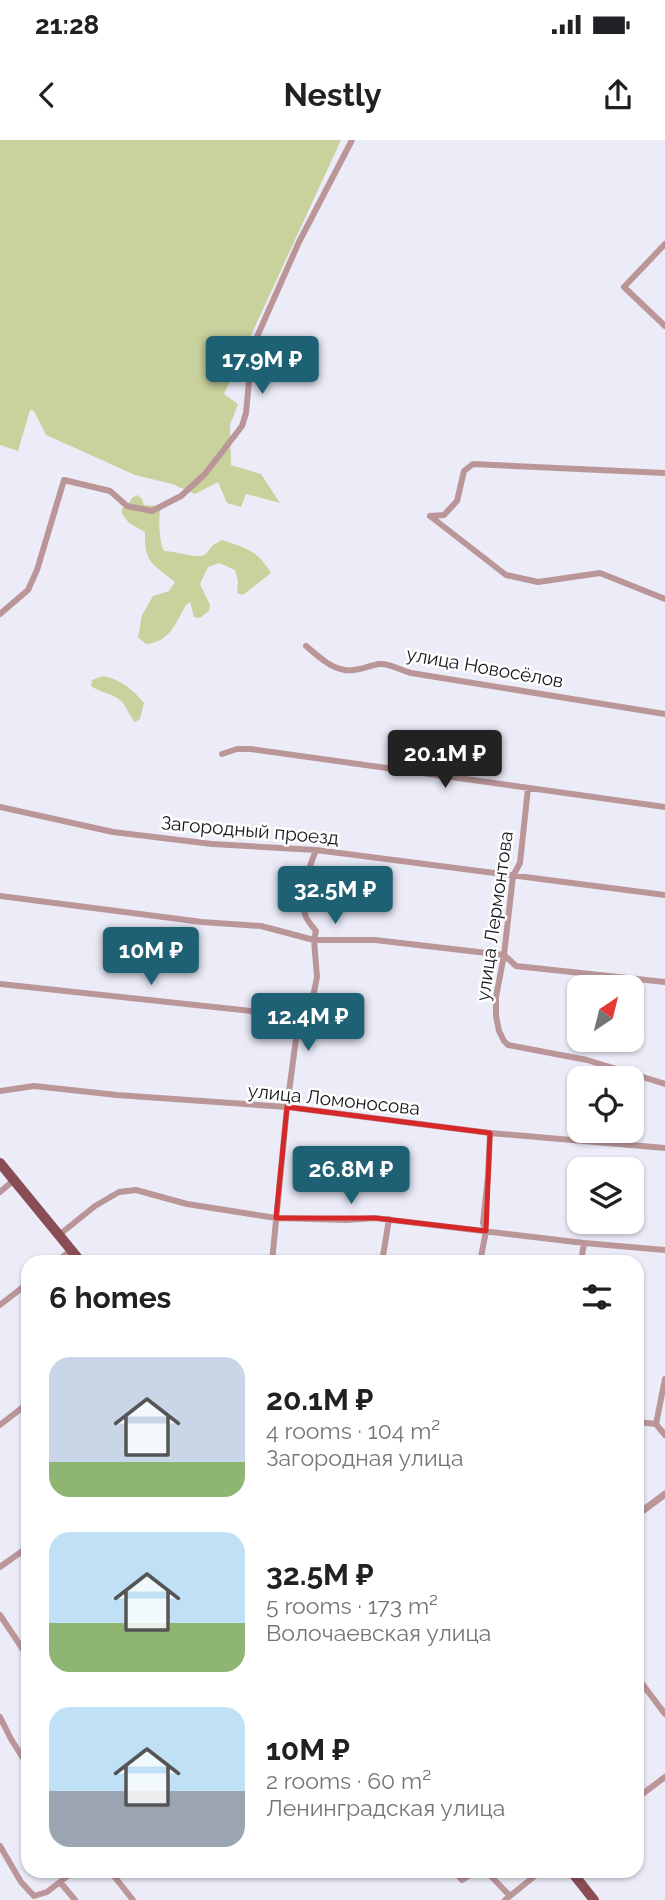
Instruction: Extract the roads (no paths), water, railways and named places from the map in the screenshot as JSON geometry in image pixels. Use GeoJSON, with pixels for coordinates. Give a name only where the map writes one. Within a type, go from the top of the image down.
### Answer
{"type":"FeatureCollection","features":[{"type":"Feature","properties":{"kind":"main road"},"geometry":{"type":"LineString","coordinates":[[0,1163],[75,1255]]}},
{"type":"Feature","properties":{"kind":"main road"},"geometry":{"type":"LineString","coordinates":[[577,1878],[594,1900]]}},
{"type":"Feature","properties":{"kind":"street"},"geometry":{"type":"LineString","coordinates":[[0,614],[28,590],[37,570],[64,480],[110,491],[127,506],[152,511],[181,496],[205,474],[242,426],[246,413],[252,348],[299,242],[352,140]]}},
{"type":"Feature","properties":{"kind":"street"},"geometry":{"type":"LineString","coordinates":[[665,244],[624,287],[665,326]]}},
{"type":"Feature","properties":{"kind":"street"},"geometry":{"type":"LineString","coordinates":[[665,473],[473,464],[464,471],[457,501],[444,515],[430,516],[506,575],[538,582],[600,573],[665,599]]}},
{"type":"Feature","properties":{"kind":"street","name":"улица Новосёлов"},"geometry":{"type":"LineString","coordinates":[[306,646],[328,664],[345,671],[388,664],[411,673],[665,714]]}},
{"type":"Feature","properties":{"kind":"street"},"geometry":{"type":"LineString","coordinates":[[222,754],[237,749],[251,749],[665,807]]}},
{"type":"Feature","properties":{"kind":"street","name":"улица Лермонтова"},"geometry":{"type":"LineString","coordinates":[[528,789],[520,863],[513,876],[505,955],[496,997],[499,1031],[508,1045],[587,1060],[665,1084]]}},
{"type":"Feature","properties":{"kind":"street","name":"Загородный проезд"},"geometry":{"type":"LineString","coordinates":[[0,807],[113,832],[212,844],[316,850],[665,895]]}},
{"type":"Feature","properties":{"kind":"street"},"geometry":{"type":"LineString","coordinates":[[0,984],[299,1016],[310,1012],[317,977],[314,940],[316,932],[306,919],[303,897],[308,870],[316,850]]}},
{"type":"Feature","properties":{"kind":"street"},"geometry":{"type":"LineString","coordinates":[[0,896],[202,922],[261,926],[314,940],[375,940],[505,955],[516,965],[665,982]]}},
{"type":"Feature","properties":{"kind":"street"},"geometry":{"type":"LineString","coordinates":[[273,1255],[299,1016]]}},
{"type":"Feature","properties":{"kind":"street","name":"улица Ломоносова"},"geometry":{"type":"LineString","coordinates":[[0,1091],[34,1086],[117,1095],[287,1107],[490,1133],[665,1148]]}},
{"type":"Feature","properties":{"kind":"street"},"geometry":{"type":"LineString","coordinates":[[481,1255],[486,1231],[483,1223],[490,1133]]}},
{"type":"Feature","properties":{"kind":"street"},"geometry":{"type":"LineString","coordinates":[[0,1192],[14,1180]]}},
{"type":"Feature","properties":{"kind":"street"},"geometry":{"type":"LineString","coordinates":[[59,1235],[95,1206],[118,1192],[136,1190],[187,1204],[276,1218],[389,1219],[665,1250]]}},
{"type":"Feature","properties":{"kind":"street"},"geometry":{"type":"LineString","coordinates":[[383,1255],[389,1219]]}},
{"type":"Feature","properties":{"kind":"street"},"geometry":{"type":"LineString","coordinates":[[582,1255],[584,1243]]}},
{"type":"Feature","properties":{"kind":"street"},"geometry":{"type":"LineString","coordinates":[[65,1255],[71,1250]]}},
{"type":"Feature","properties":{"kind":"street"},"geometry":{"type":"LineString","coordinates":[[0,1305],[21,1288]]}},
{"type":"Feature","properties":{"kind":"street"},"geometry":{"type":"LineString","coordinates":[[656,1424],[665,1380]]}},
{"type":"Feature","properties":{"kind":"street"},"geometry":{"type":"LineString","coordinates":[[0,1424],[21,1408]]}},
{"type":"Feature","properties":{"kind":"street"},"geometry":{"type":"LineString","coordinates":[[644,1423],[656,1424],[665,1435]]}},
{"type":"Feature","properties":{"kind":"street"},"geometry":{"type":"LineString","coordinates":[[644,1510],[665,1494]]}},
{"type":"Feature","properties":{"kind":"street"},"geometry":{"type":"LineString","coordinates":[[0,1567],[21,1552]]}},
{"type":"Feature","properties":{"kind":"street"},"geometry":{"type":"LineString","coordinates":[[0,1615],[21,1646]]}},
{"type":"Feature","properties":{"kind":"street"},"geometry":{"type":"LineString","coordinates":[[644,1686],[665,1714]]}},
{"type":"Feature","properties":{"kind":"street"},"geometry":{"type":"LineString","coordinates":[[0,1717],[21,1755]]}},
{"type":"Feature","properties":{"kind":"street"},"geometry":{"type":"LineString","coordinates":[[644,1793],[665,1777]]}},
{"type":"Feature","properties":{"kind":"street"},"geometry":{"type":"LineString","coordinates":[[0,1846],[21,1882],[34,1896],[47,1892],[65,1878]]}},
{"type":"Feature","properties":{"kind":"street"},"geometry":{"type":"LineString","coordinates":[[116,1878],[133,1900]]}},
{"type":"Feature","properties":{"kind":"street"},"geometry":{"type":"LineString","coordinates":[[491,1878],[507,1898],[532,1878]]}},
{"type":"Feature","properties":{"kind":"street"},"geometry":{"type":"LineString","coordinates":[[60,1882],[75,1900]]}}]}
